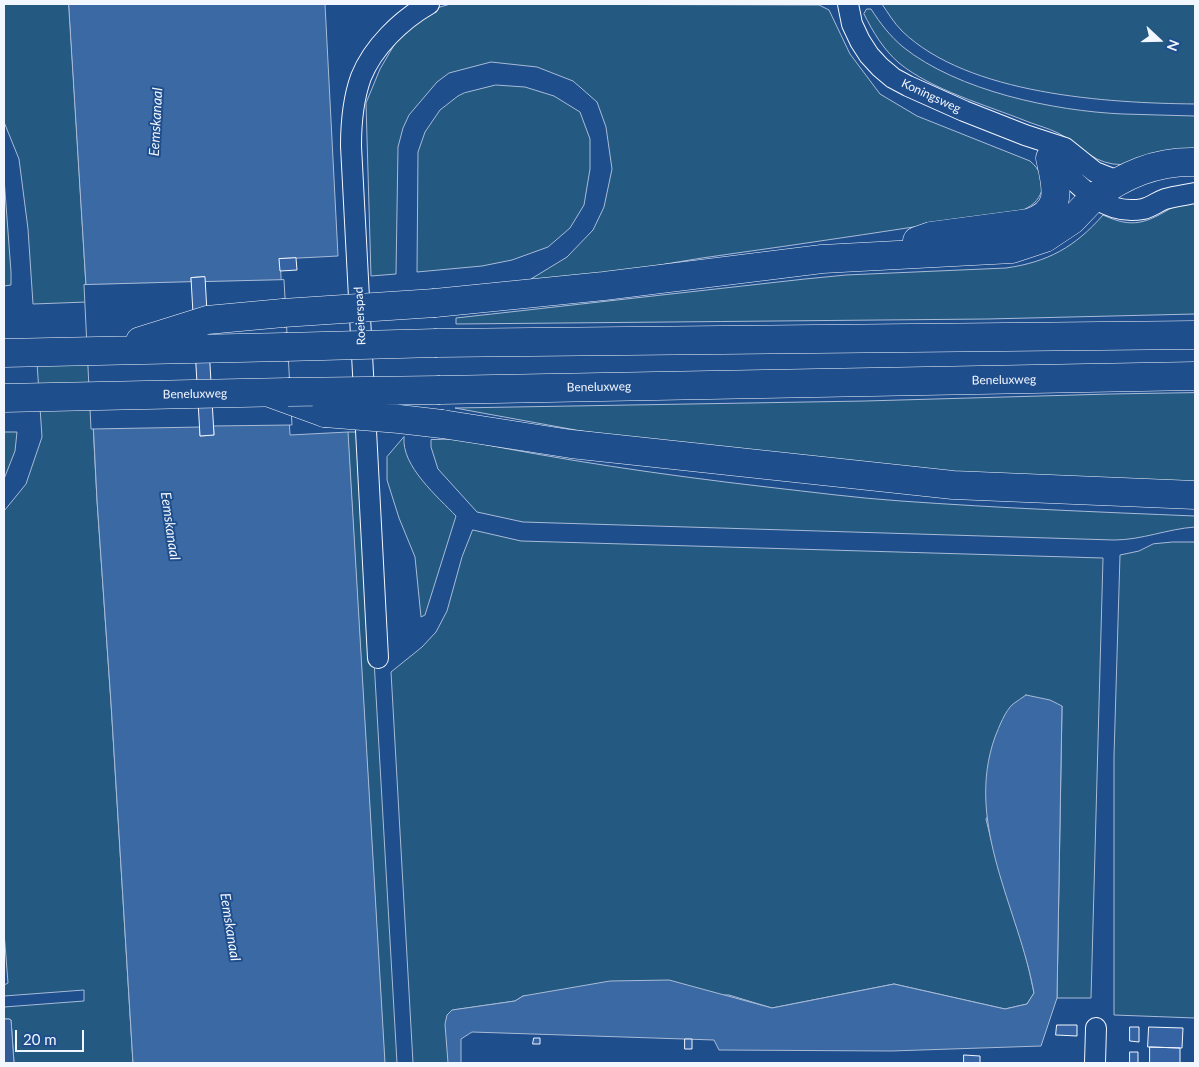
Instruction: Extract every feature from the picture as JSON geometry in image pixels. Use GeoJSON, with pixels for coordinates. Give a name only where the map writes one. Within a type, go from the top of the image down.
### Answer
{"type":"FeatureCollection","features":[{"type":"Feature","properties":{"kind":"main road"},"geometry":{"type":"LineString","coordinates":[[876,256],[931,236],[1029,223],[1037,220],[1050,210],[1056,196],[1050,158]]}},
{"type":"Feature","properties":{"kind":"main road"},"geometry":{"type":"LineString","coordinates":[[110,351],[207,320],[293,312],[435,303],[604,286],[822,259],[1012,249],[1045,238],[1072,220],[1093,198],[1118,181],[1140,170],[1160,164],[1182,161],[1195,162]]}},
{"type":"Feature","properties":{"kind":"main road"},"geometry":{"type":"LineString","coordinates":[[4,353],[437,343],[1195,336]]}},
{"type":"Feature","properties":{"kind":"main road","name":"Beneluxweg"},"geometry":{"type":"LineString","coordinates":[[4,398],[1195,376]]}},
{"type":"Feature","properties":{"kind":"main road"},"geometry":{"type":"LineString","coordinates":[[269,392],[325,413],[442,424],[571,444],[944,484],[1024,489],[1195,494]]}},
{"type":"Feature","properties":{"kind":"street","name":"Roeierspad"},"geometry":{"type":"LineString","coordinates":[[378,658],[351,128],[357,93],[362,77],[372,58],[400,24],[429,4]]}},
{"type":"Feature","properties":{"kind":"street","name":"Koningsweg"},"geometry":{"type":"LineString","coordinates":[[848,4],[852,24],[860,41],[880,67],[894,78],[964,111],[1065,148],[1095,172],[1118,181]]}},
{"type":"Feature","properties":{"kind":"street","name":"Koningsweg"},"geometry":{"type":"LineString","coordinates":[[1025,134],[1093,198]]}},
{"type":"Feature","properties":{"kind":"street"},"geometry":{"type":"LineString","coordinates":[[1093,198],[1106,205],[1133,210],[1145,208],[1174,196],[1195,194]]}},
{"type":"Feature","properties":{"kind":"street"},"geometry":{"type":"LineString","coordinates":[[1095,1063],[1096,1028]]}},
{"type":"Feature","properties":{"kind":"shaded area"},"geometry":{"type":"Polygon","coordinates":[[[4,4],[69,4],[87,302],[33,304],[28,229],[19,159],[4,122],[4,4]]]}},
{"type":"Feature","properties":{"kind":"shaded area"},"geometry":{"type":"Polygon","coordinates":[[[451,4],[819,5],[829,10],[850,54],[880,94],[917,116],[1030,161],[1040,174],[1042,188],[1031,206],[1023,210],[594,276],[529,283],[531,279],[567,257],[593,230],[604,207],[612,169],[606,127],[597,102],[573,81],[537,67],[491,62],[449,73],[437,82],[409,115],[398,147],[396,274],[371,276],[366,103],[380,69],[407,23],[430,10],[451,4]]]}},
{"type":"Feature","properties":{"kind":"shaded area"},"geometry":{"type":"Polygon","coordinates":[[[882,4],[1195,4],[1195,104],[1081,97],[1001,82],[963,69],[930,52],[902,31],[882,4]]]}},
{"type":"Feature","properties":{"kind":"shaded area"},"geometry":{"type":"Polygon","coordinates":[[[867,9],[871,9],[903,47],[951,76],[979,87],[1038,103],[1096,112],[1195,116],[1195,154],[1154,162],[1122,165],[1097,159],[1058,133],[960,96],[912,73],[893,58],[879,40],[864,14],[867,9]]]}},
{"type":"Feature","properties":{"kind":"shaded area"},"geometry":{"type":"Polygon","coordinates":[[[496,85],[525,87],[554,96],[580,112],[590,139],[590,169],[584,205],[570,228],[548,247],[512,260],[482,266],[417,272],[418,152],[425,132],[440,110],[458,96],[496,85]]]}},
{"type":"Feature","properties":{"kind":"shaded area"},"geometry":{"type":"Polygon","coordinates":[[[4,178],[11,285],[4,286],[4,178]]]}},
{"type":"Feature","properties":{"kind":"shaded area"},"geometry":{"type":"Polygon","coordinates":[[[1195,200],[1195,314],[987,319],[456,324],[456,318],[805,279],[846,275],[1006,268],[1035,262],[1060,251],[1082,236],[1103,215],[1123,222],[1139,222],[1155,217],[1175,206],[1195,200]]]}},
{"type":"Feature","properties":{"kind":"shaded area"},"geometry":{"type":"Polygon","coordinates":[[[89,346],[133,1063],[14,1063],[11,1020],[4,1019],[4,1007],[84,1001],[84,990],[4,996],[4,985],[8,983],[4,932],[4,511],[26,484],[42,437],[36,348],[89,346]]]}},
{"type":"Feature","properties":{"kind":"shaded area"},"geometry":{"type":"Polygon","coordinates":[[[1195,393],[1195,485],[1067,482],[782,460],[581,431],[455,408],[865,401],[1195,393]]]}},
{"type":"Feature","properties":{"kind":"shaded area"},"geometry":{"type":"Polygon","coordinates":[[[4,432],[17,432],[15,451],[4,479],[4,432]]]}},
{"type":"Feature","properties":{"kind":"shaded area"},"geometry":{"type":"Polygon","coordinates":[[[348,432],[361,432],[397,1063],[385,1063],[348,432]]]}},
{"type":"Feature","properties":{"kind":"shaded area"},"geometry":{"type":"Polygon","coordinates":[[[404,437],[408,459],[414,470],[456,516],[425,615],[421,617],[415,557],[399,518],[387,480],[387,457],[404,437]]]}},
{"type":"Feature","properties":{"kind":"shaded area"},"geometry":{"type":"Polygon","coordinates":[[[457,439],[534,454],[767,487],[867,498],[938,503],[1195,516],[1195,527],[1124,540],[1114,540],[523,522],[477,512],[438,469],[431,447],[431,440],[457,439]]]}},
{"type":"Feature","properties":{"kind":"shaded area"},"geometry":{"type":"Polygon","coordinates":[[[473,530],[521,541],[1103,558],[1091,998],[1057,998],[1062,706],[986,819],[1034,993],[1027,1004],[1005,1009],[894,984],[772,1008],[729,995],[523,996],[515,1001],[453,1010],[455,1063],[413,1063],[391,672],[422,647],[436,632],[447,611],[462,557],[473,530]]]}},
{"type":"Feature","properties":{"kind":"shaded area"},"geometry":{"type":"Polygon","coordinates":[[[1195,542],[1195,1018],[1114,1015],[1114,756],[1120,555],[1139,551],[1153,544],[1195,542]]]}},
{"type":"Feature","properties":{"kind":"shaded area"},"geometry":{"type":"Polygon","coordinates":[[[4,1019],[11,1020],[14,1063],[4,1063],[4,1019]]]}},
{"type":"Feature","properties":{"kind":"water","name":"Eemskanaal"},"geometry":{"type":"Polygon","coordinates":[[[69,4],[325,4],[338,256],[280,259],[290,435],[348,432],[385,1063],[133,1063],[97,500],[69,4]],[[204,277],[191,278],[200,436],[214,435],[204,277]]]}},
{"type":"Feature","properties":{"kind":"water"},"geometry":{"type":"Polygon","coordinates":[[[1026,695],[1050,700],[1062,706],[1057,998],[1041,1046],[891,1051],[719,1050],[714,1040],[472,1032],[461,1039],[461,1063],[448,1063],[445,1024],[447,1015],[452,1010],[515,1001],[523,996],[610,981],[669,980],[772,1008],[894,984],[1005,1009],[1027,1004],[1034,993],[1027,961],[997,866],[986,802],[987,770],[995,737],[1007,711],[1026,695]]]}},
{"type":"Feature","properties":{"kind":"pier"},"geometry":{"type":"Polygon","coordinates":[[[284,280],[292,425],[211,426],[203,282],[284,280]]]}},
{"type":"Feature","properties":{"kind":"pier"},"geometry":{"type":"Polygon","coordinates":[[[193,282],[202,427],[91,429],[84,285],[193,282]]]}},
{"type":"Feature","properties":{"kind":"building"},"geometry":{"type":"Polygon","coordinates":[[[296,258],[297,270],[280,271],[279,259],[296,258]]]}},
{"type":"Feature","properties":{"kind":"building"},"geometry":{"type":"Polygon","coordinates":[[[205,277],[214,435],[200,436],[191,278],[205,277]]]}},
{"type":"Feature","properties":{"kind":"building"},"geometry":{"type":"Polygon","coordinates":[[[1057,1025],[1077,1025],[1077,1036],[1056,1035],[1057,1025]]]}},
{"type":"Feature","properties":{"kind":"building"},"geometry":{"type":"Polygon","coordinates":[[[1130,1027],[1139,1027],[1139,1042],[1130,1041],[1130,1027]]]}},
{"type":"Feature","properties":{"kind":"building"},"geometry":{"type":"Polygon","coordinates":[[[1149,1027],[1183,1028],[1182,1048],[1148,1047],[1149,1027]]]}},
{"type":"Feature","properties":{"kind":"building"},"geometry":{"type":"Polygon","coordinates":[[[534,1038],[540,1038],[540,1044],[533,1044],[534,1038]]]}},
{"type":"Feature","properties":{"kind":"building"},"geometry":{"type":"Polygon","coordinates":[[[685,1039],[692,1039],[692,1049],[685,1049],[685,1039]]]}},
{"type":"Feature","properties":{"kind":"building"},"geometry":{"type":"Polygon","coordinates":[[[1150,1047],[1180,1048],[1180,1063],[1150,1063],[1150,1047]]]}},
{"type":"Feature","properties":{"kind":"building"},"geometry":{"type":"Polygon","coordinates":[[[1130,1052],[1138,1052],[1138,1063],[1130,1063],[1130,1052]]]}},
{"type":"Feature","properties":{"kind":"building"},"geometry":{"type":"Polygon","coordinates":[[[964,1055],[980,1056],[980,1063],[964,1063],[964,1055]]]}}]}
